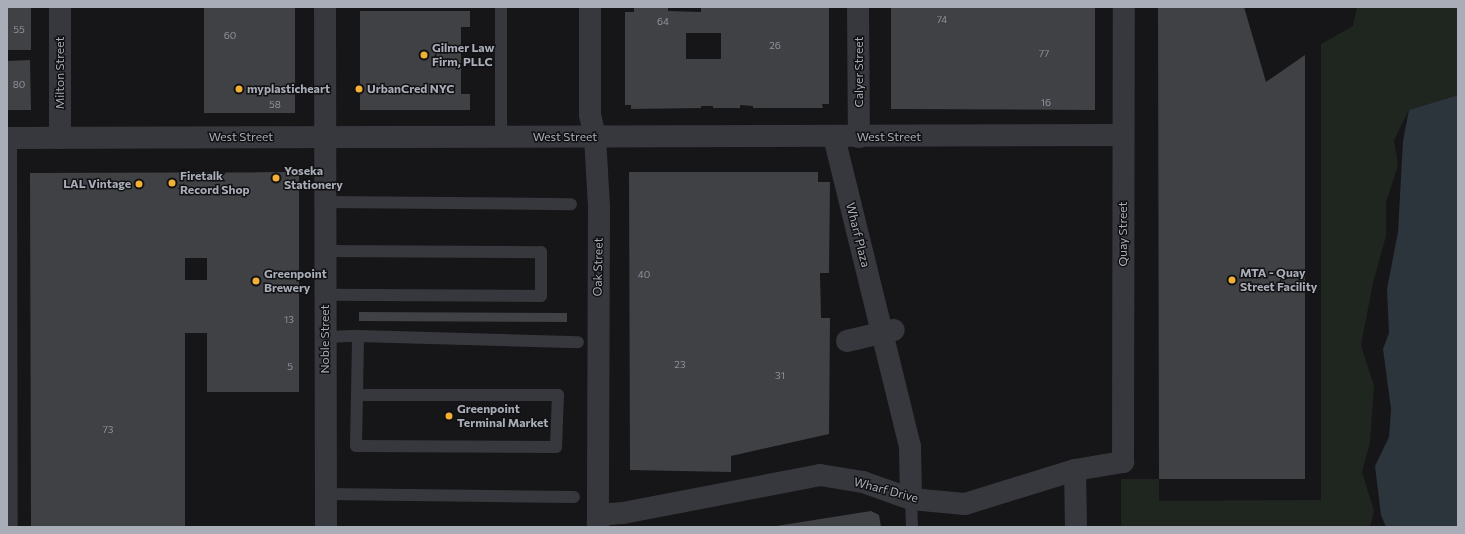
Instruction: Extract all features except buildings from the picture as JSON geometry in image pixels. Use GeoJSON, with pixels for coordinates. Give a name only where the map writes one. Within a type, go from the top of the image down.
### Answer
{"type":"FeatureCollection","features":[{"type":"Feature","properties":{"kind":"street","name":"Milton Street"},"geometry":{"type":"LineString","coordinates":[[60,7],[60,138]]}},
{"type":"Feature","properties":{"kind":"street","name":"Noble Street"},"geometry":{"type":"LineString","coordinates":[[325,7],[326,527]]}},
{"type":"Feature","properties":{"kind":"street","name":"Oak Street"},"geometry":{"type":"LineString","coordinates":[[590,7],[590,115],[594,137],[599,206],[597,340],[599,521]]}},
{"type":"Feature","properties":{"kind":"street","name":"Calyer Street"},"geometry":{"type":"LineString","coordinates":[[858,7],[859,137]]}},
{"type":"Feature","properties":{"kind":"street","name":"Quay Street"},"geometry":{"type":"LineString","coordinates":[[1123,462],[1124,7]]}},
{"type":"Feature","properties":{"kind":"street","name":"West Street"},"geometry":{"type":"LineString","coordinates":[[9,138],[325,136],[859,137],[1123,135]]}},
{"type":"Feature","properties":{"kind":"street","name":"Wharf Plaza"},"geometry":{"type":"LineString","coordinates":[[834,137],[888,332],[910,447],[911,499]]}},
{"type":"Feature","properties":{"kind":"street"},"geometry":{"type":"LineString","coordinates":[[847,341],[888,332]]}},
{"type":"Feature","properties":{"kind":"street","name":"Wharf Drive"},"geometry":{"type":"LineString","coordinates":[[599,521],[623,513],[820,475],[863,482],[911,499],[965,504],[1075,470],[1123,462]]}},
{"type":"Feature","properties":{"kind":"street"},"geometry":{"type":"LineString","coordinates":[[1075,470],[1076,527]]}},
{"type":"Feature","properties":{"kind":"lane"},"geometry":{"type":"LineString","coordinates":[[501,7],[501,137]]}},
{"type":"Feature","properties":{"kind":"lane"},"geometry":{"type":"LineString","coordinates":[[9,138],[12,527]]}},
{"type":"Feature","properties":{"kind":"lane"},"geometry":{"type":"LineString","coordinates":[[325,202],[571,204]]}},
{"type":"Feature","properties":{"kind":"lane"},"geometry":{"type":"LineString","coordinates":[[325,251],[541,252],[541,296],[325,295]]}},
{"type":"Feature","properties":{"kind":"lane"},"geometry":{"type":"LineString","coordinates":[[325,336],[578,342]]}},
{"type":"Feature","properties":{"kind":"lane"},"geometry":{"type":"LineString","coordinates":[[357,395],[558,395],[556,447],[356,446],[358,336]]}},
{"type":"Feature","properties":{"kind":"lane"},"geometry":{"type":"LineString","coordinates":[[326,494],[574,497]]}},
{"type":"Feature","properties":{"kind":"lane"},"geometry":{"type":"LineString","coordinates":[[911,499],[912,527]]}},
{"type":"Feature","properties":{"kind":"shaded area"},"geometry":{"type":"Polygon","coordinates":[[[1357,7],[1458,7],[1458,95],[1409,110],[1394,140],[1398,165],[1386,202],[1386,236],[1373,283],[1361,345],[1374,386],[1370,442],[1362,472],[1374,511],[1370,527],[1121,527],[1121,479],[1159,479],[1159,501],[1321,500],[1321,44],[1353,26],[1357,7]]]}},
{"type":"Feature","properties":{"kind":"shaded area"},"geometry":{"type":"Polygon","coordinates":[[[1458,95],[1458,527],[1386,527],[1381,515],[1375,466],[1389,437],[1391,409],[1383,349],[1389,333],[1387,289],[1398,232],[1403,141],[1409,110],[1458,95]]]}},
{"type":"Feature","properties":{"kind":"place","name":"Gilmer Law Firm, PLLC"},"geometry":{"type":"Point","coordinates":[424,55]}},
{"type":"Feature","properties":{"kind":"place","name":"myplasticheart"},"geometry":{"type":"Point","coordinates":[239,89]}},
{"type":"Feature","properties":{"kind":"place","name":"UrbanCred NYC"},"geometry":{"type":"Point","coordinates":[359,89]}},
{"type":"Feature","properties":{"kind":"place","name":"Yoseka Stationery"},"geometry":{"type":"Point","coordinates":[276,178]}},
{"type":"Feature","properties":{"kind":"place","name":"Firetalk Record Shop"},"geometry":{"type":"Point","coordinates":[172,183]}},
{"type":"Feature","properties":{"kind":"place","name":"LAL Vintage"},"geometry":{"type":"Point","coordinates":[139,184]}},
{"type":"Feature","properties":{"kind":"place","name":"MTA - Quay Street Facility"},"geometry":{"type":"Point","coordinates":[1232,280]}},
{"type":"Feature","properties":{"kind":"place","name":"Greenpoint Brewery"},"geometry":{"type":"Point","coordinates":[256,281]}},
{"type":"Feature","properties":{"kind":"place","name":"Greenpoint Terminal Market"},"geometry":{"type":"Point","coordinates":[449,416]}}]}
